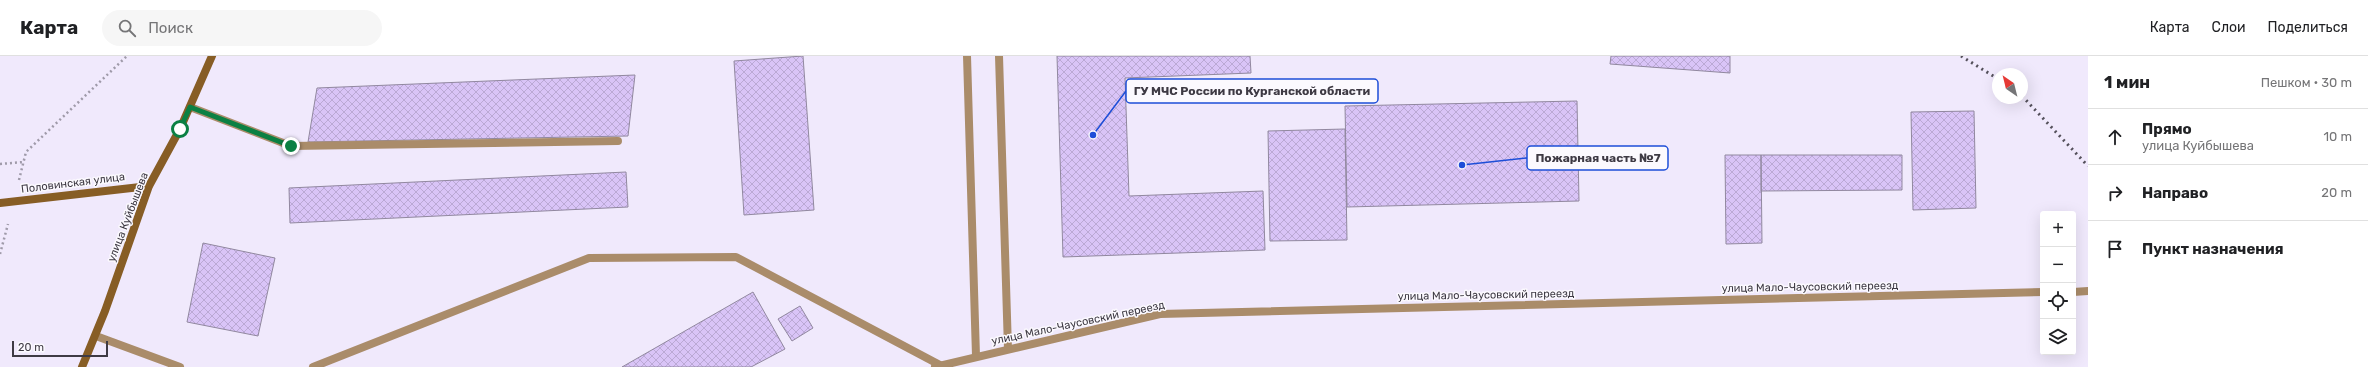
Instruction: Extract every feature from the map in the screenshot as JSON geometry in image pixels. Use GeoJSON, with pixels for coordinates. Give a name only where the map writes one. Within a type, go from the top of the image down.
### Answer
{"type":"FeatureCollection","features":[{"type":"Feature","properties":{"kind":"main road","name":"улица Куйбышева"},"geometry":{"type":"LineString","coordinates":[[82,367],[96,336],[150,186],[190,107],[212,56]]}},
{"type":"Feature","properties":{"kind":"main road","name":"Половинская улица"},"geometry":{"type":"LineString","coordinates":[[0,203],[150,186]]}},
{"type":"Feature","properties":{"kind":"street"},"geometry":{"type":"LineString","coordinates":[[967,56],[976,356]]}},
{"type":"Feature","properties":{"kind":"street"},"geometry":{"type":"LineString","coordinates":[[999,56],[1008,349]]}},
{"type":"Feature","properties":{"kind":"street"},"geometry":{"type":"LineString","coordinates":[[190,107],[291,146],[618,141]]}},
{"type":"Feature","properties":{"kind":"street"},"geometry":{"type":"LineString","coordinates":[[313,367],[589,258],[736,257],[938,366]]}},
{"type":"Feature","properties":{"kind":"street"},"geometry":{"type":"LineString","coordinates":[[2076,292],[2088,291]]}},
{"type":"Feature","properties":{"kind":"street","name":"улица Мало-Чаусовский переезд"},"geometry":{"type":"LineString","coordinates":[[938,366],[1160,314],[2040,292]]}},
{"type":"Feature","properties":{"kind":"street"},"geometry":{"type":"LineString","coordinates":[[96,336],[180,367]]}},
{"type":"Feature","properties":{"kind":"path"},"geometry":{"type":"LineString","coordinates":[[0,254],[26,152],[128,56]]}},
{"type":"Feature","properties":{"kind":"path"},"geometry":{"type":"LineString","coordinates":[[0,164],[24,162]]}},
{"type":"Feature","properties":{"kind":"building"},"geometry":{"type":"Polygon","coordinates":[[[803,56],[814,210],[744,215],[734,61],[803,56]]]}},
{"type":"Feature","properties":{"kind":"building"},"geometry":{"type":"Polygon","coordinates":[[[1057,56],[1250,56],[1251,73],[1125,78],[1129,196],[1263,191],[1265,250],[1063,257],[1057,56]]]}},
{"type":"Feature","properties":{"kind":"building"},"geometry":{"type":"Polygon","coordinates":[[[1611,56],[1730,56],[1730,73],[1610,64],[1611,56]]]}},
{"type":"Feature","properties":{"kind":"building"},"geometry":{"type":"Polygon","coordinates":[[[635,75],[628,136],[308,142],[317,88],[635,75]]]}},
{"type":"Feature","properties":{"kind":"building"},"geometry":{"type":"Polygon","coordinates":[[[1577,101],[1579,201],[1347,207],[1345,106],[1577,101]]]}},
{"type":"Feature","properties":{"kind":"building"},"geometry":{"type":"Polygon","coordinates":[[[1974,111],[1976,208],[1913,210],[1911,112],[1974,111]]]}},
{"type":"Feature","properties":{"kind":"building"},"geometry":{"type":"Polygon","coordinates":[[[1345,129],[1347,240],[1270,241],[1268,131],[1345,129]]]}},
{"type":"Feature","properties":{"kind":"building"},"geometry":{"type":"Polygon","coordinates":[[[1725,155],[1761,155],[1762,243],[1726,244],[1725,155]]]}},
{"type":"Feature","properties":{"kind":"building"},"geometry":{"type":"Polygon","coordinates":[[[1761,155],[1902,155],[1902,190],[1761,191],[1761,155]]]}},
{"type":"Feature","properties":{"kind":"building"},"geometry":{"type":"Polygon","coordinates":[[[626,172],[628,207],[290,223],[289,188],[626,172]]]}},
{"type":"Feature","properties":{"kind":"building"},"geometry":{"type":"Polygon","coordinates":[[[203,243],[275,258],[258,336],[187,322],[203,243]]]}},
{"type":"Feature","properties":{"kind":"building"},"geometry":{"type":"Polygon","coordinates":[[[753,292],[785,349],[751,367],[622,367],[753,292]]]}},
{"type":"Feature","properties":{"kind":"building"},"geometry":{"type":"Polygon","coordinates":[[[800,306],[813,328],[792,341],[778,319],[800,306]]]}},
{"type":"Feature","properties":{"kind":"railway"},"geometry":{"type":"LineString","coordinates":[[1961,56],[1992,75]]}},
{"type":"Feature","properties":{"kind":"railway"},"geometry":{"type":"LineString","coordinates":[[2028,102],[2088,166]]}},
{"type":"Feature","properties":{"kind":"place","name":"ГУ МЧС России по Курганской области"},"geometry":{"type":"Point","coordinates":[1093,135]}},
{"type":"Feature","properties":{"kind":"place","name":"Пожарная часть №7"},"geometry":{"type":"Point","coordinates":[1462,165]}},
{"type":"Feature","properties":{"kind":"route"},"geometry":{"type":"LineString","coordinates":[[180,129],[190,107],[291,146]]}}]}
